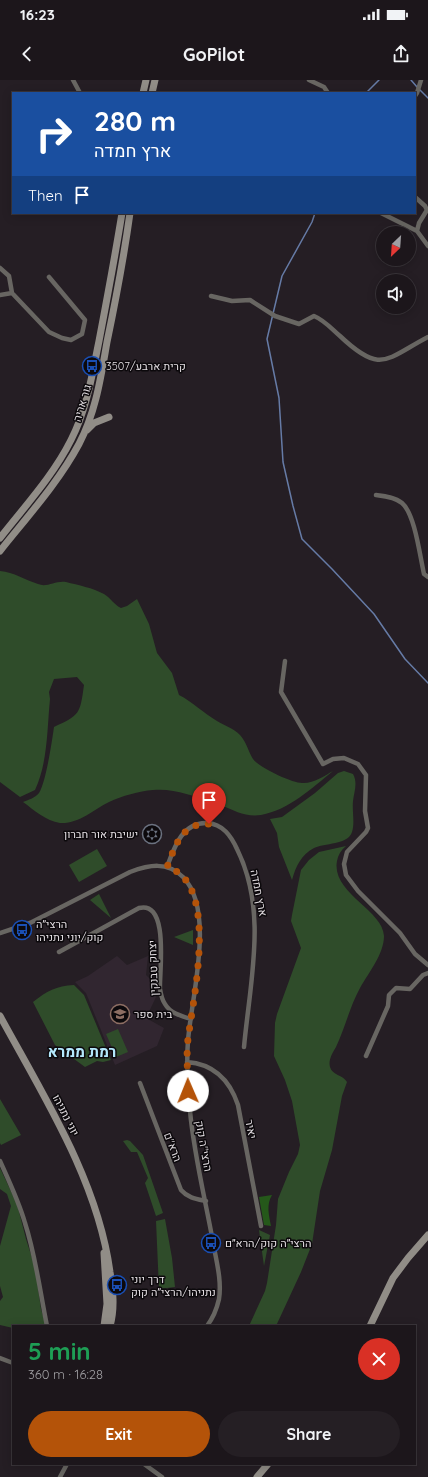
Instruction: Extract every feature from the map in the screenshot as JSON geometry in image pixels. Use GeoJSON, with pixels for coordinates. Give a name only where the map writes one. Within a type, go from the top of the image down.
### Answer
{"type":"FeatureCollection","features":[{"type":"Feature","properties":{"kind":"main road"},"geometry":{"type":"LineString","coordinates":[[143,92],[146,80]]}},
{"type":"Feature","properties":{"kind":"main road"},"geometry":{"type":"LineString","coordinates":[[152,92],[155,80]]}},
{"type":"Feature","properties":{"kind":"main road","name":"גור אריה"},"geometry":{"type":"LineString","coordinates":[[0,538],[57,464],[78,426],[90,388],[114,264],[122,214]]}},
{"type":"Feature","properties":{"kind":"main road","name":"גור אריה"},"geometry":{"type":"LineString","coordinates":[[0,551],[64,469],[84,433],[96,397],[122,266],[130,214]]}},
{"type":"Feature","properties":{"kind":"main road"},"geometry":{"type":"LineString","coordinates":[[84,433],[94,423],[109,417]]}},
{"type":"Feature","properties":{"kind":"main road","name":"יוני נתניהו"},"geometry":{"type":"LineString","coordinates":[[0,1016],[66,1138],[91,1196],[107,1248],[113,1290],[113,1312],[110,1325]]}},
{"type":"Feature","properties":{"kind":"main road","name":"יוני נתניהו"},"geometry":{"type":"LineString","coordinates":[[102,1229],[107,1304],[104,1325]]}},
{"type":"Feature","properties":{"kind":"main road"},"geometry":{"type":"LineString","coordinates":[[370,1325],[393,1278],[428,1235]]}},
{"type":"Feature","properties":{"kind":"main road"},"geometry":{"type":"LineString","coordinates":[[257,1477],[268,1465]]}},
{"type":"Feature","properties":{"kind":"main road"},"geometry":{"type":"LineString","coordinates":[[263,1477],[269,1465]]}},
{"type":"Feature","properties":{"kind":"street"},"geometry":{"type":"LineString","coordinates":[[73,80],[79,92]]}},
{"type":"Feature","properties":{"kind":"street"},"geometry":{"type":"LineString","coordinates":[[309,80],[324,87],[327,92]]}},
{"type":"Feature","properties":{"kind":"street"},"geometry":{"type":"LineString","coordinates":[[416,94],[421,80]]}},
{"type":"Feature","properties":{"kind":"street"},"geometry":{"type":"LineString","coordinates":[[416,198],[425,206],[427,210],[419,223],[417,231]]}},
{"type":"Feature","properties":{"kind":"street"},"geometry":{"type":"LineString","coordinates":[[383,214],[417,231],[428,246]]}},
{"type":"Feature","properties":{"kind":"street"},"geometry":{"type":"LineString","coordinates":[[0,268],[9,276],[12,293],[49,332],[70,340],[82,334],[86,320],[49,278]]}},
{"type":"Feature","properties":{"kind":"street"},"geometry":{"type":"LineString","coordinates":[[0,295],[12,293]]}},
{"type":"Feature","properties":{"kind":"street"},"geometry":{"type":"LineString","coordinates":[[211,296],[232,301],[250,300],[275,316],[299,324],[314,316],[320,318],[352,347],[366,357],[382,361],[394,357],[428,337]]}},
{"type":"Feature","properties":{"kind":"street"},"geometry":{"type":"LineString","coordinates":[[376,495],[388,496],[402,502],[408,510],[416,537],[424,574],[428,577]]}},
{"type":"Feature","properties":{"kind":"street"},"geometry":{"type":"LineString","coordinates":[[285,661],[280,692],[323,764],[333,759],[344,758],[358,764],[366,775],[364,790],[365,812],[368,828],[347,852],[344,864],[346,875],[358,891],[400,933],[416,954],[428,965]]}},
{"type":"Feature","properties":{"kind":"street","name":"ארץ חמדה"},"geometry":{"type":"LineString","coordinates":[[167,867],[180,837],[190,827],[202,823],[223,829],[229,834],[241,857],[254,904],[255,929],[254,959],[244,1047]]}},
{"type":"Feature","properties":{"kind":"street"},"geometry":{"type":"LineString","coordinates":[[0,932],[30,923],[130,872],[145,867],[162,865],[167,867]]}},
{"type":"Feature","properties":{"kind":"street","name":"הרצי\"ה קוק"},"geometry":{"type":"LineString","coordinates":[[167,867],[177,871],[187,882],[193,893],[198,915],[199,950],[187,1062],[192,1134],[219,1274],[220,1291],[215,1311],[208,1325]]}},
{"type":"Feature","properties":{"kind":"street","name":"יצחק טבנקין"},"geometry":{"type":"LineString","coordinates":[[59,952],[145,906],[155,916],[161,939],[160,988],[162,999],[167,1008],[172,1012],[191,1019]]}},
{"type":"Feature","properties":{"kind":"street"},"geometry":{"type":"LineString","coordinates":[[366,1056],[388,1006],[389,996],[396,988],[410,989],[423,975],[428,972]]}},
{"type":"Feature","properties":{"kind":"street","name":"יאיר"},"geometry":{"type":"LineString","coordinates":[[187,1062],[194,1063],[214,1071],[222,1077],[233,1091],[238,1105],[261,1226]]}},
{"type":"Feature","properties":{"kind":"street","name":"הרא\"ם"},"geometry":{"type":"LineString","coordinates":[[140,1083],[181,1190],[187,1196],[206,1201]]}},
{"type":"Feature","properties":{"kind":"street"},"geometry":{"type":"LineString","coordinates":[[0,1161],[18,1203],[28,1232],[34,1255],[47,1325]]}},
{"type":"Feature","properties":{"kind":"street"},"geometry":{"type":"LineString","coordinates":[[0,1358],[12,1363]]}},
{"type":"Feature","properties":{"kind":"street"},"geometry":{"type":"LineString","coordinates":[[60,1477],[66,1465]]}},
{"type":"Feature","properties":{"kind":"street"},"geometry":{"type":"LineString","coordinates":[[145,1465],[161,1477]]}},
{"type":"Feature","properties":{"kind":"shaded area"},"geometry":{"type":"Polygon","coordinates":[[[117,956],[127,965],[148,956],[146,975],[154,983],[156,997],[146,1018],[164,1028],[157,1046],[115,1065],[86,993],[75,982],[88,976],[117,956]]]}},
{"type":"Feature","properties":{"kind":"green space"},"geometry":{"type":"Polygon","coordinates":[[[0,571],[19,576],[41,585],[66,582],[90,588],[109,597],[121,608],[137,599],[149,624],[157,653],[172,673],[179,695],[240,735],[253,759],[261,766],[276,774],[297,782],[306,783],[318,779],[333,771],[300,798],[281,808],[261,815],[245,814],[219,804],[176,791],[153,790],[142,791],[119,798],[109,802],[80,819],[67,823],[55,822],[45,818],[23,802],[33,798],[42,788],[54,727],[74,716],[80,708],[84,685],[77,677],[54,679],[49,692],[50,699],[45,757],[39,779],[35,790],[20,797],[0,782],[0,571]]]}},
{"type":"Feature","properties":{"kind":"green space"},"geometry":{"type":"Polygon","coordinates":[[[344,771],[353,774],[355,781],[352,832],[346,839],[335,843],[318,846],[309,851],[300,861],[292,880],[279,847],[277,833],[270,819],[282,817],[315,793],[338,773],[344,771]]]}},
{"type":"Feature","properties":{"kind":"green space"},"geometry":{"type":"Polygon","coordinates":[[[346,846],[338,857],[337,872],[342,883],[349,892],[375,918],[381,927],[384,936],[383,943],[379,956],[356,995],[330,1059],[331,1070],[347,1082],[342,1096],[332,1150],[320,1191],[312,1244],[276,1325],[249,1325],[265,1291],[267,1283],[276,1225],[278,1199],[298,1154],[300,1145],[292,1101],[285,1080],[274,1056],[275,1023],[301,948],[291,921],[301,870],[309,860],[319,852],[346,846]]]}},
{"type":"Feature","properties":{"kind":"green space"},"geometry":{"type":"Polygon","coordinates":[[[97,849],[107,866],[79,882],[69,865],[97,849]]]}},
{"type":"Feature","properties":{"kind":"green space"},"geometry":{"type":"Polygon","coordinates":[[[99,894],[111,918],[90,900],[99,894]]]}},
{"type":"Feature","properties":{"kind":"green space"},"geometry":{"type":"Polygon","coordinates":[[[193,930],[193,945],[174,937],[193,930]]]}},
{"type":"Feature","properties":{"kind":"green space"},"geometry":{"type":"Polygon","coordinates":[[[74,985],[84,995],[111,1060],[103,1062],[97,1061],[85,1067],[55,1045],[33,1002],[52,990],[74,985]]]}},
{"type":"Feature","properties":{"kind":"green space"},"geometry":{"type":"Polygon","coordinates":[[[118,1029],[128,1052],[116,1057],[106,1034],[118,1029]]]}},
{"type":"Feature","properties":{"kind":"green space"},"geometry":{"type":"Polygon","coordinates":[[[0,1099],[21,1135],[1,1145],[0,1143],[0,1099]]]}},
{"type":"Feature","properties":{"kind":"green space"},"geometry":{"type":"Polygon","coordinates":[[[123,1141],[130,1141],[143,1155],[163,1213],[156,1216],[145,1183],[148,1178],[137,1152],[131,1152],[123,1141]]]}},
{"type":"Feature","properties":{"kind":"green space"},"geometry":{"type":"Polygon","coordinates":[[[0,1168],[17,1204],[35,1267],[41,1309],[46,1325],[12,1325],[12,1328],[0,1325],[0,1301],[3,1297],[0,1286],[0,1246],[11,1206],[7,1194],[0,1189],[0,1168]]]}},
{"type":"Feature","properties":{"kind":"green space"},"geometry":{"type":"Polygon","coordinates":[[[272,1195],[269,1203],[271,1226],[264,1225],[259,1197],[272,1195]]]}},
{"type":"Feature","properties":{"kind":"green space"},"geometry":{"type":"Polygon","coordinates":[[[165,1219],[172,1258],[175,1287],[159,1289],[156,1221],[165,1219]]]}},
{"type":"Feature","properties":{"kind":"green space"},"geometry":{"type":"Polygon","coordinates":[[[259,1230],[270,1235],[264,1266],[259,1230]]]}},
{"type":"Feature","properties":{"kind":"waterway"},"geometry":{"type":"LineString","coordinates":[[367,92],[379,80]]}},
{"type":"Feature","properties":{"kind":"waterway"},"geometry":{"type":"LineString","coordinates":[[411,80],[417,87]]}},
{"type":"Feature","properties":{"kind":"waterway"},"geometry":{"type":"LineString","coordinates":[[420,90],[428,98]]}},
{"type":"Feature","properties":{"kind":"waterway"},"geometry":{"type":"LineString","coordinates":[[315,214],[312,222],[282,276],[267,339],[279,398],[283,462],[293,506],[302,539],[374,614],[405,659],[428,683]]}},
{"type":"Feature","properties":{"kind":"place","name":"קרית ארבע/3507"},"geometry":{"type":"Point","coordinates":[92,366]}},
{"type":"Feature","properties":{"kind":"place","name":"ישיבת אור חברון"},"geometry":{"type":"Point","coordinates":[152,834]}},
{"type":"Feature","properties":{"kind":"place","name":"הרצי״ה קוק/יוני נתניהו"},"geometry":{"type":"Point","coordinates":[22,930]}},
{"type":"Feature","properties":{"kind":"place","name":"בית ספר"},"geometry":{"type":"Point","coordinates":[120,1014]}},
{"type":"Feature","properties":{"kind":"place","name":"הרצי״ה קוק/הרא״ם"},"geometry":{"type":"Point","coordinates":[211,1243]}},
{"type":"Feature","properties":{"kind":"place","name":"דרך יוני נתניהו/הרצי״ה קוק"},"geometry":{"type":"Point","coordinates":[117,1285]}},
{"type":"Feature","properties":{"kind":"district","name":"רמת ממרא"},"geometry":{"type":"Point","coordinates":[82,1051]}},
{"type":"Feature","properties":{"kind":"route"},"geometry":{"type":"LineString","coordinates":[[188,1091],[188,1041],[195,991],[200,935],[197,905],[192,889],[177,871],[167,867],[176,844],[184,832],[196,824],[209,824]]}}]}
